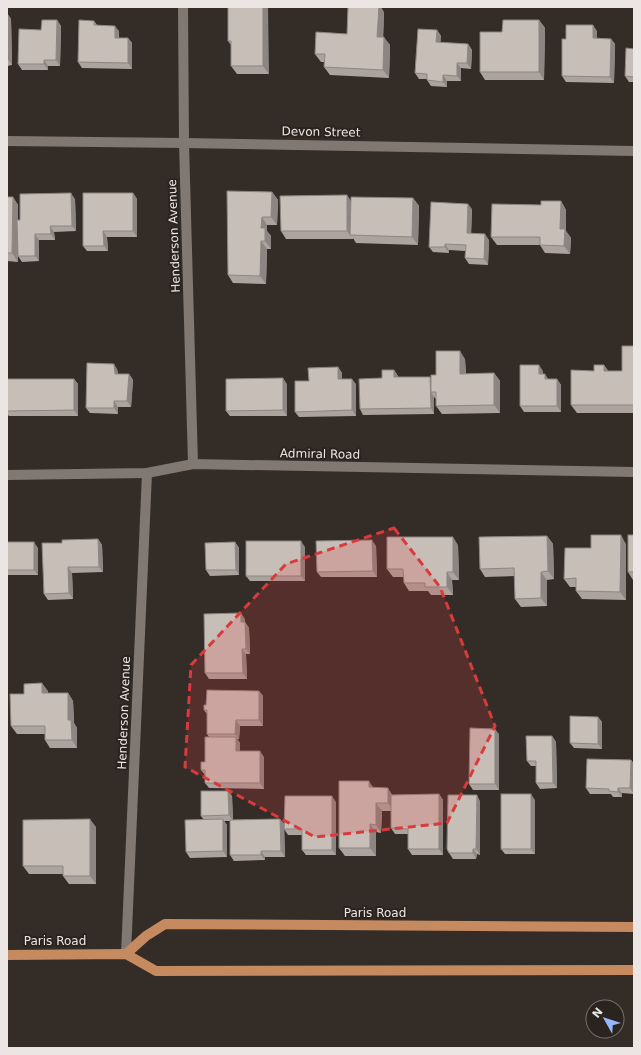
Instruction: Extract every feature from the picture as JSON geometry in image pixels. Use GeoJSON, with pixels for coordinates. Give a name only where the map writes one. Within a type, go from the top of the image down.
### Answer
{"type":"FeatureCollection","features":[{"type":"Feature","properties":{"kind":"main road","name":"Paris Road"},"geometry":{"type":"LineString","coordinates":[[7,955],[126,954],[146,936],[165,924],[543,928],[634,927]]}},
{"type":"Feature","properties":{"kind":"main road"},"geometry":{"type":"LineString","coordinates":[[126,954],[156,971],[634,970]]}},
{"type":"Feature","properties":{"kind":"street","name":"Henderson Avenue"},"geometry":{"type":"LineString","coordinates":[[183,7],[184,143],[193,464]]}},
{"type":"Feature","properties":{"kind":"street","name":"Devon Street"},"geometry":{"type":"LineString","coordinates":[[7,142],[184,143],[634,151]]}},
{"type":"Feature","properties":{"kind":"street","name":"Admiral Road"},"geometry":{"type":"LineString","coordinates":[[7,475],[147,473],[193,464],[634,472]]}},
{"type":"Feature","properties":{"kind":"street","name":"Henderson Avenue"},"geometry":{"type":"LineString","coordinates":[[126,954],[147,473]]}},
{"type":"Feature","properties":{"kind":"highlighted area"},"geometry":{"type":"Polygon","coordinates":[[[394,528],[440,587],[495,726],[447,823],[315,837],[185,767],[191,665],[286,564],[394,528]]]}},
{"type":"Feature","properties":{"kind":"building"},"geometry":{"type":"Polygon","coordinates":[[[228,7],[263,7],[263,66],[231,66],[231,41],[228,41],[228,7]]]}},
{"type":"Feature","properties":{"kind":"building"},"geometry":{"type":"Polygon","coordinates":[[[348,7],[379,7],[377,37],[384,37],[383,70],[324,67],[325,54],[315,54],[316,32],[347,34],[348,7]]]}},
{"type":"Feature","properties":{"kind":"building"},"geometry":{"type":"Polygon","coordinates":[[[42,20],[57,20],[56,60],[44,60],[44,64],[18,64],[19,29],[41,30],[42,20]]]}},
{"type":"Feature","properties":{"kind":"building"},"geometry":{"type":"Polygon","coordinates":[[[79,20],[94,21],[94,25],[115,26],[115,38],[128,38],[128,63],[78,62],[79,20]]]}},
{"type":"Feature","properties":{"kind":"building"},"geometry":{"type":"Polygon","coordinates":[[[503,20],[539,20],[539,72],[480,72],[480,32],[502,32],[503,20]]]}},
{"type":"Feature","properties":{"kind":"building"},"geometry":{"type":"Polygon","coordinates":[[[566,25],[593,25],[593,38],[611,39],[610,77],[562,76],[562,39],[566,39],[566,25]]]}},
{"type":"Feature","properties":{"kind":"building"},"geometry":{"type":"Polygon","coordinates":[[[418,29],[437,30],[436,42],[468,44],[467,63],[457,63],[457,76],[443,75],[443,82],[427,80],[427,74],[415,73],[418,29]]]}},
{"type":"Feature","properties":{"kind":"building"},"geometry":{"type":"Polygon","coordinates":[[[626,48],[634,49],[634,77],[625,76],[626,48]]]}},
{"type":"Feature","properties":{"kind":"building"},"geometry":{"type":"Polygon","coordinates":[[[227,191],[272,192],[271,217],[262,217],[261,228],[265,228],[265,241],[261,241],[260,276],[228,275],[227,191]]]}},
{"type":"Feature","properties":{"kind":"building"},"geometry":{"type":"Polygon","coordinates":[[[71,193],[72,226],[50,226],[51,234],[35,234],[35,256],[18,256],[17,220],[20,220],[20,194],[71,193]]]}},
{"type":"Feature","properties":{"kind":"building"},"geometry":{"type":"Polygon","coordinates":[[[83,193],[133,193],[133,231],[103,231],[104,246],[83,246],[83,193]]]}},
{"type":"Feature","properties":{"kind":"building"},"geometry":{"type":"Polygon","coordinates":[[[347,195],[347,231],[281,231],[280,196],[347,195]]]}},
{"type":"Feature","properties":{"kind":"building"},"geometry":{"type":"Polygon","coordinates":[[[7,197],[13,197],[12,253],[7,253],[7,197]]]}},
{"type":"Feature","properties":{"kind":"building"},"geometry":{"type":"Polygon","coordinates":[[[351,197],[413,198],[412,237],[350,235],[351,197]]]}},
{"type":"Feature","properties":{"kind":"building"},"geometry":{"type":"Polygon","coordinates":[[[541,201],[561,201],[560,229],[565,229],[564,246],[540,245],[540,237],[491,237],[492,204],[541,205],[541,201]]]}},
{"type":"Feature","properties":{"kind":"building"},"geometry":{"type":"Polygon","coordinates":[[[431,202],[468,204],[467,233],[485,234],[484,259],[465,258],[466,245],[445,244],[445,247],[429,247],[431,202]]]}},
{"type":"Feature","properties":{"kind":"building"},"geometry":{"type":"Polygon","coordinates":[[[622,346],[634,346],[634,405],[571,405],[571,370],[594,371],[594,365],[604,365],[604,371],[622,371],[622,346]]]}},
{"type":"Feature","properties":{"kind":"building"},"geometry":{"type":"Polygon","coordinates":[[[436,351],[460,351],[460,374],[494,373],[494,405],[436,406],[436,392],[431,392],[431,375],[436,375],[436,351]]]}},
{"type":"Feature","properties":{"kind":"building"},"geometry":{"type":"Polygon","coordinates":[[[87,363],[114,364],[115,374],[129,374],[127,401],[114,401],[114,408],[86,408],[87,363]]]}},
{"type":"Feature","properties":{"kind":"building"},"geometry":{"type":"Polygon","coordinates":[[[520,365],[539,365],[539,374],[545,374],[545,379],[557,379],[557,406],[520,406],[520,365]]]}},
{"type":"Feature","properties":{"kind":"building"},"geometry":{"type":"Polygon","coordinates":[[[338,367],[338,379],[352,379],[352,410],[295,412],[295,381],[309,381],[308,368],[338,367]]]}},
{"type":"Feature","properties":{"kind":"building"},"geometry":{"type":"Polygon","coordinates":[[[382,370],[394,370],[394,377],[430,377],[431,408],[360,409],[359,379],[382,378],[382,370]]]}},
{"type":"Feature","properties":{"kind":"building"},"geometry":{"type":"Polygon","coordinates":[[[283,378],[283,410],[226,411],[226,379],[283,378]]]}},
{"type":"Feature","properties":{"kind":"building"},"geometry":{"type":"Polygon","coordinates":[[[7,379],[74,379],[74,410],[7,411],[7,379]]]}},
{"type":"Feature","properties":{"kind":"building"},"geometry":{"type":"Polygon","coordinates":[[[591,535],[621,535],[620,592],[576,591],[576,578],[564,579],[565,548],[591,548],[591,535]]]}},
{"type":"Feature","properties":{"kind":"building"},"geometry":{"type":"Polygon","coordinates":[[[628,535],[634,535],[634,572],[628,572],[628,535]]]}},
{"type":"Feature","properties":{"kind":"building"},"geometry":{"type":"Polygon","coordinates":[[[547,536],[548,571],[541,572],[541,598],[515,599],[514,568],[480,569],[479,537],[547,536]]]}},
{"type":"Feature","properties":{"kind":"building"},"geometry":{"type":"Polygon","coordinates":[[[387,537],[453,537],[453,572],[447,572],[447,587],[425,587],[425,583],[404,583],[403,569],[387,569],[387,537]]]}},
{"type":"Feature","properties":{"kind":"building"},"geometry":{"type":"Polygon","coordinates":[[[98,539],[99,567],[68,567],[69,593],[44,594],[42,543],[62,543],[62,540],[98,539]]]}},
{"type":"Feature","properties":{"kind":"building"},"geometry":{"type":"Polygon","coordinates":[[[372,540],[373,571],[317,572],[316,541],[372,540]]]}},
{"type":"Feature","properties":{"kind":"building"},"geometry":{"type":"Polygon","coordinates":[[[246,541],[301,541],[301,576],[246,576],[246,541]]]}},
{"type":"Feature","properties":{"kind":"building"},"geometry":{"type":"Polygon","coordinates":[[[7,542],[34,542],[34,570],[7,570],[7,542]]]}},
{"type":"Feature","properties":{"kind":"building"},"geometry":{"type":"Polygon","coordinates":[[[235,542],[236,570],[206,570],[205,543],[235,542]]]}},
{"type":"Feature","properties":{"kind":"building"},"geometry":{"type":"Polygon","coordinates":[[[241,613],[241,622],[245,622],[246,649],[242,649],[243,673],[205,673],[204,614],[241,613]]]}},
{"type":"Feature","properties":{"kind":"building"},"geometry":{"type":"Polygon","coordinates":[[[42,683],[42,693],[68,693],[68,720],[71,720],[72,740],[45,740],[45,726],[11,726],[10,694],[24,694],[24,684],[42,683]]]}},
{"type":"Feature","properties":{"kind":"building"},"geometry":{"type":"Polygon","coordinates":[[[207,690],[259,691],[259,720],[236,720],[235,734],[207,734],[207,710],[204,710],[204,705],[206,705],[207,690]]]}},
{"type":"Feature","properties":{"kind":"building"},"geometry":{"type":"Polygon","coordinates":[[[570,716],[598,717],[598,744],[570,743],[570,716]]]}},
{"type":"Feature","properties":{"kind":"building"},"geometry":{"type":"Polygon","coordinates":[[[470,728],[495,729],[495,784],[469,784],[470,728]]]}},
{"type":"Feature","properties":{"kind":"building"},"geometry":{"type":"Polygon","coordinates":[[[526,736],[552,736],[553,783],[536,783],[536,761],[527,761],[526,736]]]}},
{"type":"Feature","properties":{"kind":"building"},"geometry":{"type":"Polygon","coordinates":[[[205,737],[236,737],[236,751],[260,751],[260,783],[205,783],[205,770],[201,770],[201,762],[205,762],[205,737]]]}},
{"type":"Feature","properties":{"kind":"building"},"geometry":{"type":"Polygon","coordinates":[[[587,759],[631,760],[630,788],[618,788],[618,792],[609,791],[609,789],[586,788],[587,759]]]}},
{"type":"Feature","properties":{"kind":"building"},"geometry":{"type":"Polygon","coordinates":[[[339,781],[369,781],[369,787],[388,788],[388,803],[376,803],[376,825],[370,824],[370,848],[339,848],[339,781]]]}},
{"type":"Feature","properties":{"kind":"building"},"geometry":{"type":"Polygon","coordinates":[[[201,791],[228,791],[229,815],[201,816],[201,791]]]}},
{"type":"Feature","properties":{"kind":"building"},"geometry":{"type":"Polygon","coordinates":[[[439,794],[439,849],[408,849],[408,829],[391,828],[391,795],[439,794]]]}},
{"type":"Feature","properties":{"kind":"building"},"geometry":{"type":"Polygon","coordinates":[[[501,794],[531,794],[531,849],[501,849],[501,794]]]}},
{"type":"Feature","properties":{"kind":"building"},"geometry":{"type":"Polygon","coordinates":[[[448,795],[477,795],[476,849],[473,849],[473,853],[449,853],[447,849],[448,795]]]}},
{"type":"Feature","properties":{"kind":"building"},"geometry":{"type":"Polygon","coordinates":[[[285,796],[332,796],[332,850],[302,850],[302,829],[284,829],[285,796]]]}},
{"type":"Feature","properties":{"kind":"building"},"geometry":{"type":"Polygon","coordinates":[[[90,819],[90,876],[63,876],[63,866],[23,866],[23,820],[90,819]]]}},
{"type":"Feature","properties":{"kind":"building"},"geometry":{"type":"Polygon","coordinates":[[[223,819],[223,851],[186,852],[185,820],[223,819]]]}},
{"type":"Feature","properties":{"kind":"building"},"geometry":{"type":"Polygon","coordinates":[[[280,819],[281,851],[261,851],[261,855],[230,855],[230,820],[280,819]]]}}]}
